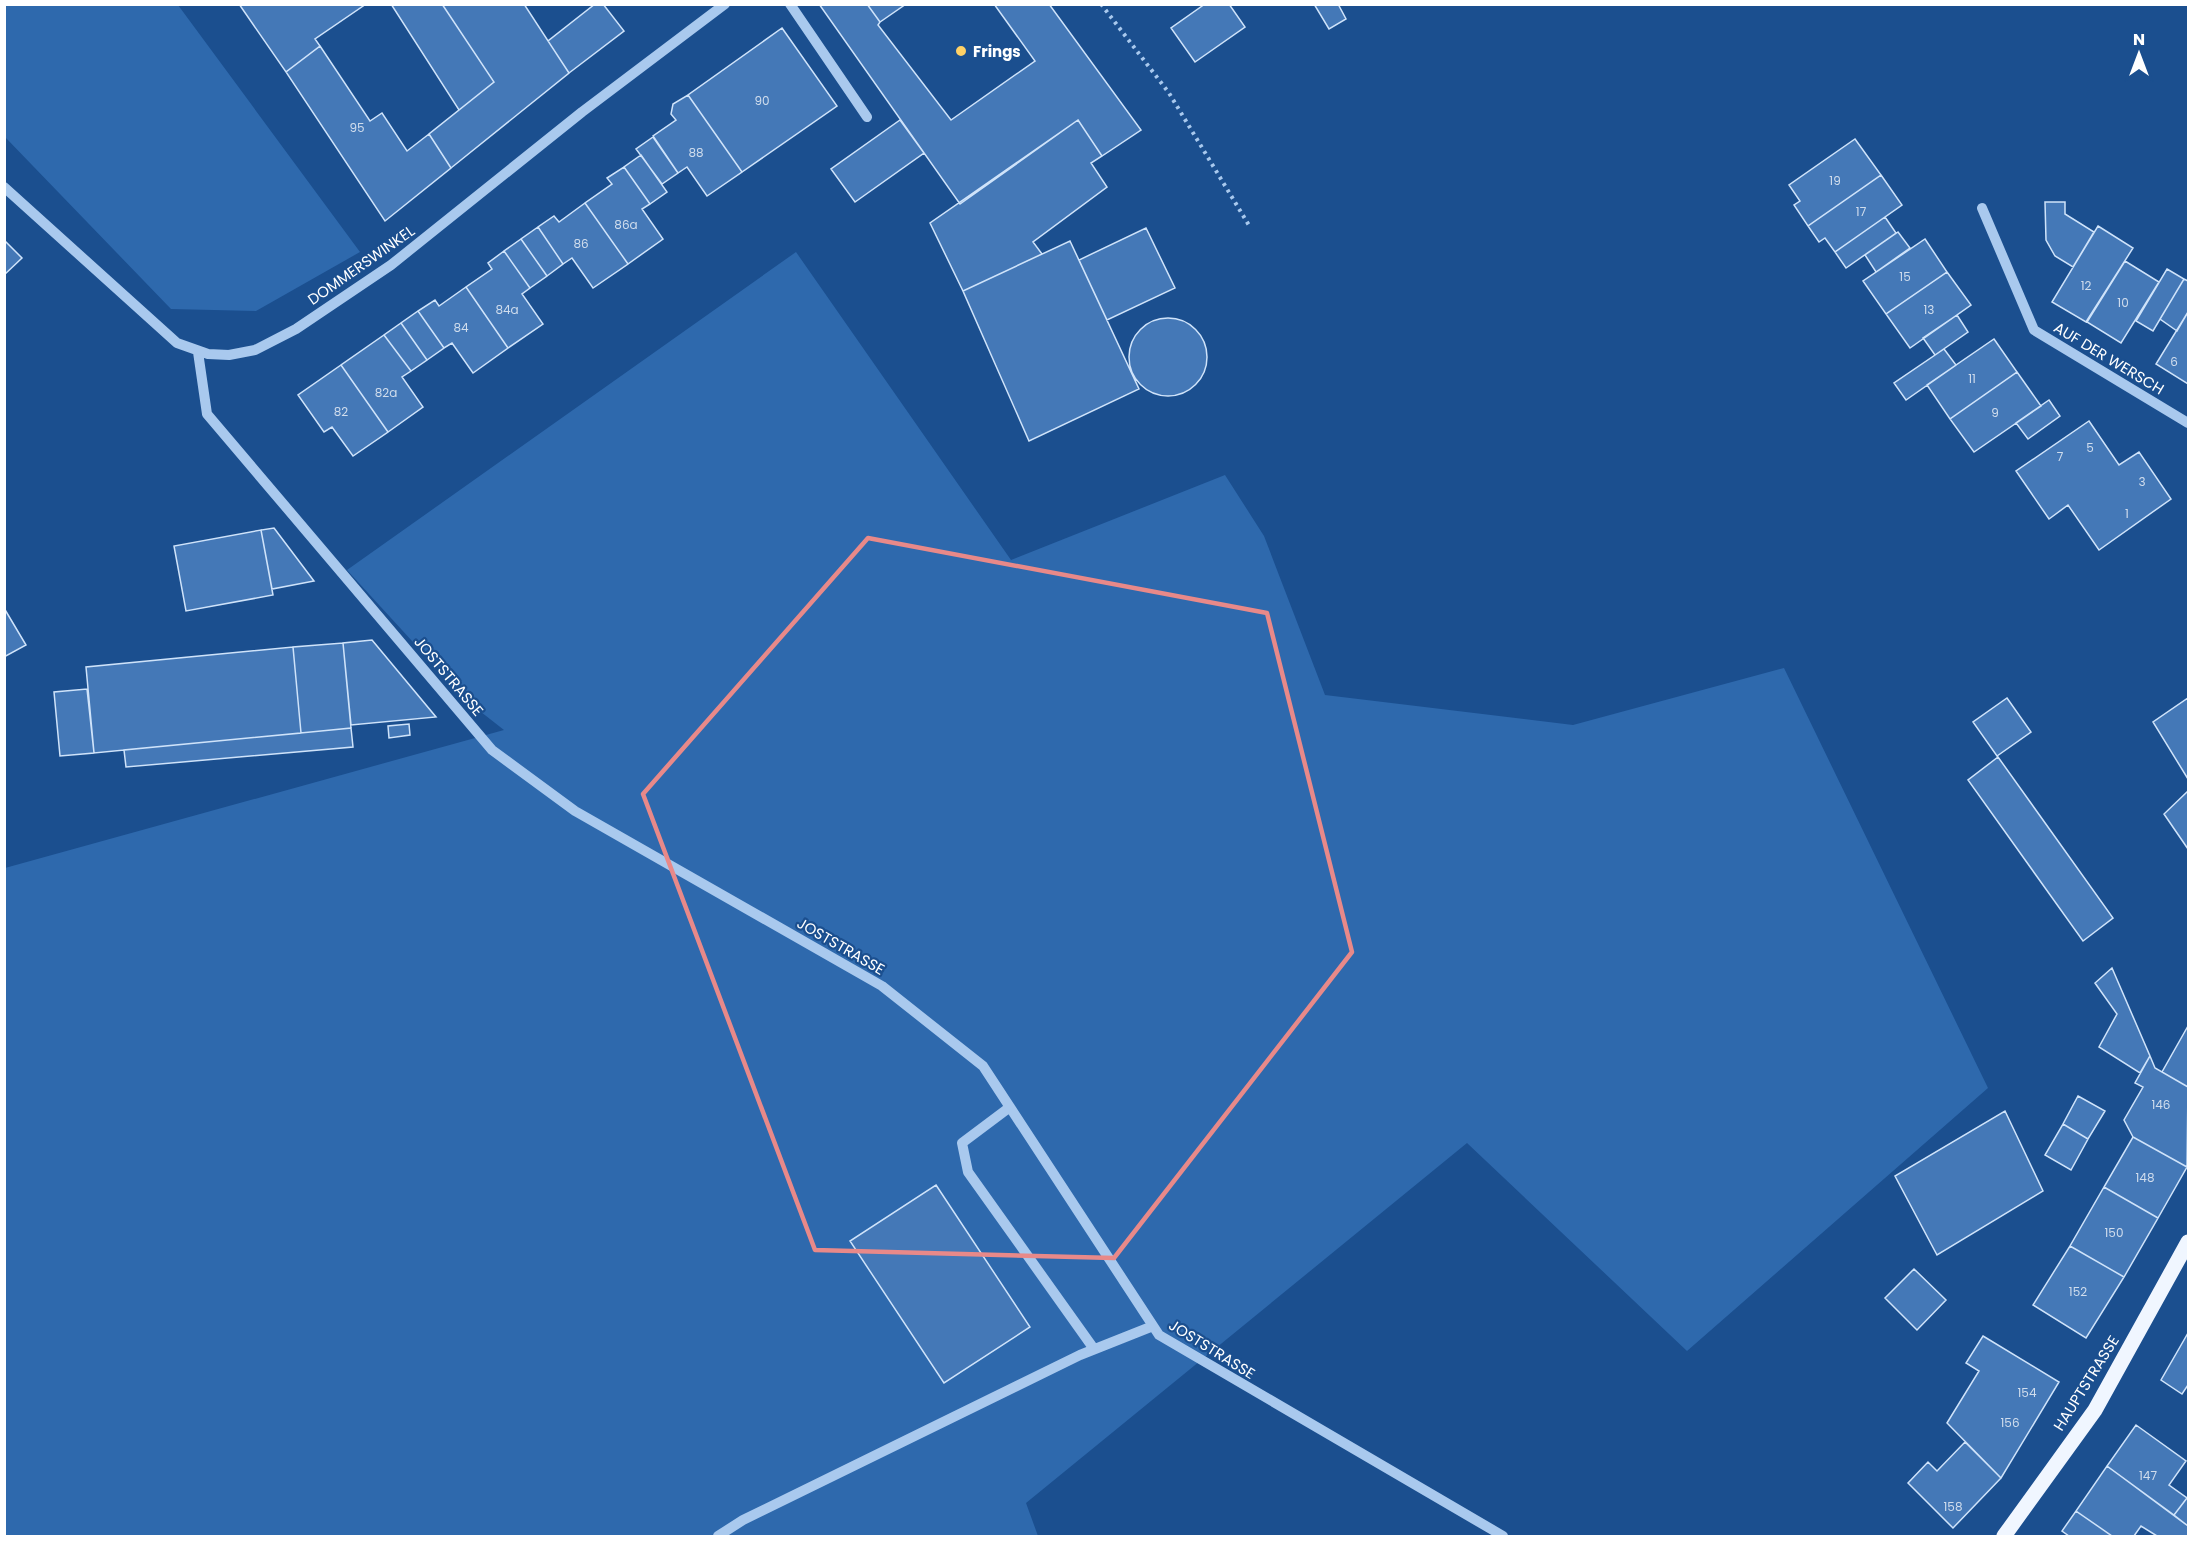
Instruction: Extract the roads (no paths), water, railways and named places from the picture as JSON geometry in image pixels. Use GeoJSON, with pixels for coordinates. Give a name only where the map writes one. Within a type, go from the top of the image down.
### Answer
{"type":"FeatureCollection","features":[{"type":"Feature","properties":{"kind":"main road","name":"HAUPTSTRASSE"},"geometry":{"type":"LineString","coordinates":[[2004,1536],[2095,1410],[2188,1242]]}},
{"type":"Feature","properties":{"kind":"street","name":"DOMMERSWINKEL"},"geometry":{"type":"LineString","coordinates":[[4,187],[177,343],[198,352],[229,355],[255,350],[296,329],[391,265],[582,112],[725,4]]}},
{"type":"Feature","properties":{"kind":"street"},"geometry":{"type":"LineString","coordinates":[[790,4],[867,117]]}},
{"type":"Feature","properties":{"kind":"street","name":"AUF DER WERSCH"},"geometry":{"type":"LineString","coordinates":[[1982,208],[2034,330],[2188,423]]}},
{"type":"Feature","properties":{"kind":"street","name":"JOSTSTRASSE"},"geometry":{"type":"LineString","coordinates":[[198,352],[207,414],[492,750],[575,811],[882,986],[983,1066],[1159,1335],[1503,1536]]}},
{"type":"Feature","properties":{"kind":"street"},"geometry":{"type":"LineString","coordinates":[[1010,1107],[962,1143],[968,1172],[1094,1349]]}},
{"type":"Feature","properties":{"kind":"street"},"geometry":{"type":"LineString","coordinates":[[718,1536],[743,1520],[1094,1349],[1153,1326]]}},
{"type":"Feature","properties":{"kind":"place","name":"Frings"},"geometry":{"type":"Point","coordinates":[961,51]}}]}
